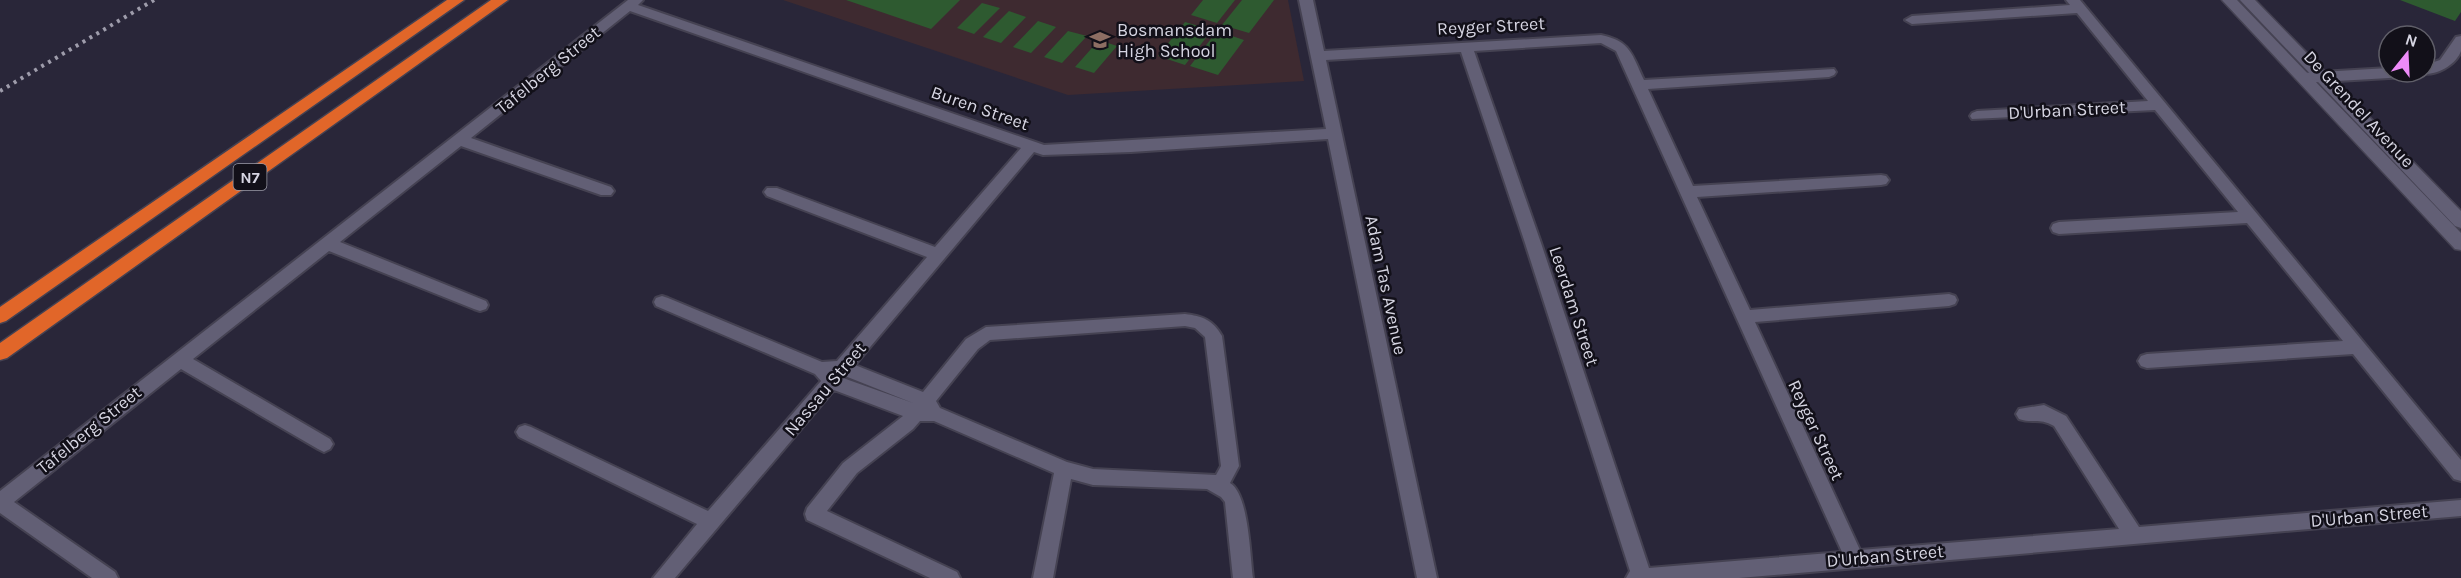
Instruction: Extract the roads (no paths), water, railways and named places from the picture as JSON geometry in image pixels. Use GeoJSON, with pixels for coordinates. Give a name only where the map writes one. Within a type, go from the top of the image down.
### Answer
{"type":"FeatureCollection","features":[{"type":"Feature","properties":{"kind":"highway","name":"N7"},"geometry":{"type":"LineString","coordinates":[[0,316],[457,0]]}},
{"type":"Feature","properties":{"kind":"highway","name":"N7"},"geometry":{"type":"LineString","coordinates":[[0,353],[501,0]]}},
{"type":"Feature","properties":{"kind":"street","name":"Adam Tas Avenue"},"geometry":{"type":"LineString","coordinates":[[1306,0],[1427,578]]}},
{"type":"Feature","properties":{"kind":"street","name":"De Grendel Avenue"},"geometry":{"type":"LineString","coordinates":[[2229,0],[2461,244]]}},
{"type":"Feature","properties":{"kind":"street","name":"De Grendel Avenue"},"geometry":{"type":"LineString","coordinates":[[2247,0],[2323,76],[2461,222]]}},
{"type":"Feature","properties":{"kind":"street","name":"Tafelberg Street"},"geometry":{"type":"LineString","coordinates":[[108,578],[0,503],[179,359],[633,3]]}},
{"type":"Feature","properties":{"kind":"street","name":"Buren Street"},"geometry":{"type":"LineString","coordinates":[[633,3],[1030,147],[1055,151],[1334,134]]}},
{"type":"Feature","properties":{"kind":"street","name":"D'Urban Street"},"geometry":{"type":"LineString","coordinates":[[1912,20],[2076,4],[2461,473]]}},
{"type":"Feature","properties":{"kind":"street"},"geometry":{"type":"LineString","coordinates":[[2437,66],[2445,63],[2461,39]]}},
{"type":"Feature","properties":{"kind":"street","name":"Reyger Street"},"geometry":{"type":"LineString","coordinates":[[1318,56],[1610,41],[1625,51],[1743,317],[1854,558]]}},
{"type":"Feature","properties":{"kind":"street","name":"Leerdam Street"},"geometry":{"type":"LineString","coordinates":[[1466,47],[1537,254],[1642,578]]}},
{"type":"Feature","properties":{"kind":"street"},"geometry":{"type":"LineString","coordinates":[[1640,85],[1829,72]]}},
{"type":"Feature","properties":{"kind":"street"},"geometry":{"type":"LineString","coordinates":[[2303,78],[2377,73]]}},
{"type":"Feature","properties":{"kind":"street","name":"D'Urban Street"},"geometry":{"type":"LineString","coordinates":[[1977,116],[2158,105]]}},
{"type":"Feature","properties":{"kind":"street"},"geometry":{"type":"LineString","coordinates":[[460,140],[606,191]]}},
{"type":"Feature","properties":{"kind":"street","name":"Nassau Street"},"geometry":{"type":"LineString","coordinates":[[663,578],[832,373],[939,255],[1030,147]]}},
{"type":"Feature","properties":{"kind":"street"},"geometry":{"type":"LineString","coordinates":[[1687,192],[1881,180]]}},
{"type":"Feature","properties":{"kind":"street"},"geometry":{"type":"LineString","coordinates":[[772,192],[939,255]]}},
{"type":"Feature","properties":{"kind":"street"},"geometry":{"type":"LineString","coordinates":[[2059,228],[2250,217]]}},
{"type":"Feature","properties":{"kind":"street"},"geometry":{"type":"LineString","coordinates":[[326,243],[480,305]]}},
{"type":"Feature","properties":{"kind":"street"},"geometry":{"type":"LineString","coordinates":[[1743,317],[1948,300]]}},
{"type":"Feature","properties":{"kind":"street","name":"Nassau Street"},"geometry":{"type":"LineString","coordinates":[[662,302],[832,373]]}},
{"type":"Feature","properties":{"kind":"street"},"geometry":{"type":"LineString","coordinates":[[950,578],[814,514],[850,468],[926,410],[972,344],[986,334],[1185,320],[1208,327],[1213,336],[1230,466],[1220,485]]}},
{"type":"Feature","properties":{"kind":"street"},"geometry":{"type":"LineString","coordinates":[[2147,361],[2356,347]]}},
{"type":"Feature","properties":{"kind":"street"},"geometry":{"type":"LineString","coordinates":[[179,359],[324,444]]}},
{"type":"Feature","properties":{"kind":"street"},"geometry":{"type":"LineString","coordinates":[[832,373],[1064,469],[1093,477],[1199,480],[1220,485],[1228,491],[1234,501],[1243,578]]}},
{"type":"Feature","properties":{"kind":"street"},"geometry":{"type":"LineString","coordinates":[[2025,414],[2044,412],[2060,421],[2134,536]]}},
{"type":"Feature","properties":{"kind":"street"},"geometry":{"type":"LineString","coordinates":[[525,432],[711,522]]}},
{"type":"Feature","properties":{"kind":"street"},"geometry":{"type":"LineString","coordinates":[[1042,578],[1064,469]]}},
{"type":"Feature","properties":{"kind":"street","name":"D'Urban Street"},"geometry":{"type":"LineString","coordinates":[[1636,578],[2461,508]]}},
{"type":"Feature","properties":{"kind":"railway"},"geometry":{"type":"LineString","coordinates":[[0,91],[154,0]]}},
{"type":"Feature","properties":{"kind":"place","name":"Bosmansdam High School"},"geometry":{"type":"Point","coordinates":[1100,40]}}]}
